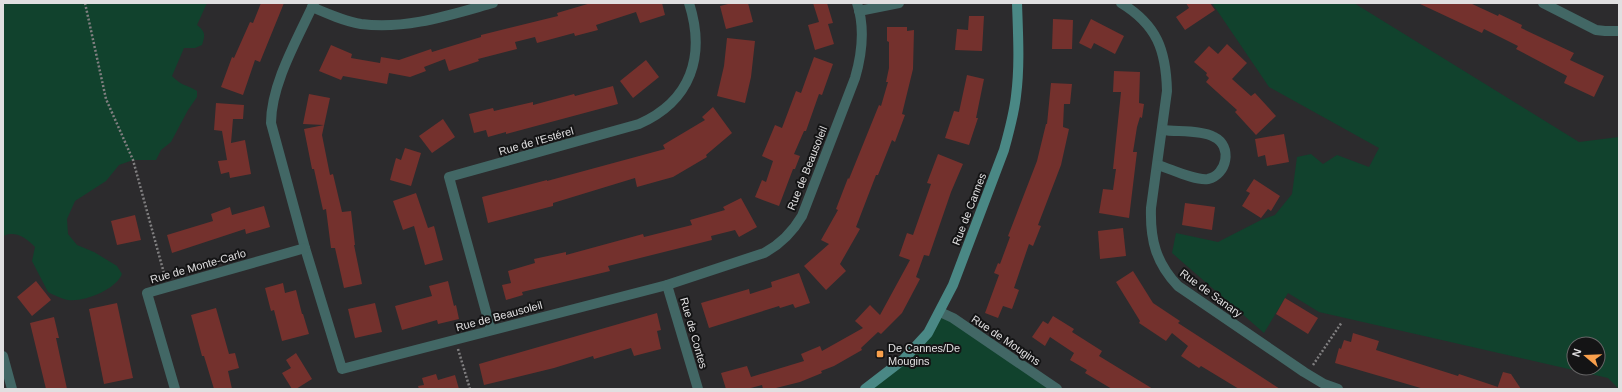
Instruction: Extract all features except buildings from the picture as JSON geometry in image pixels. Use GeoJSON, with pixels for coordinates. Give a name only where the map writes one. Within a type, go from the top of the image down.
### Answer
{"type":"FeatureCollection","features":[{"type":"Feature","properties":{"kind":"street"},"geometry":{"type":"LineString","coordinates":[[313,5],[333,17],[362,24],[404,24],[431,20],[493,3]]}},
{"type":"Feature","properties":{"kind":"street","name":"Rue de l'Estérel"},"geometry":{"type":"LineString","coordinates":[[491,330],[449,177],[639,124],[662,112],[683,91],[694,65],[696,33],[689,3]]}},
{"type":"Feature","properties":{"kind":"street"},"geometry":{"type":"LineString","coordinates":[[858,7],[899,3]]}},
{"type":"Feature","properties":{"kind":"street","name":"Rue de Cannes"},"geometry":{"type":"LineString","coordinates":[[865,389],[893,369],[928,333],[953,285],[1004,150],[1010,127],[1017,84],[1018,3]]}},
{"type":"Feature","properties":{"kind":"street","name":"Rue de Sanary"},"geometry":{"type":"LineString","coordinates":[[1121,3],[1130,8],[1151,28],[1159,43],[1167,72],[1167,91],[1163,130],[1150,226],[1156,252],[1168,276],[1178,286],[1307,374],[1324,384],[1338,389]]}},
{"type":"Feature","properties":{"kind":"street"},"geometry":{"type":"LineString","coordinates":[[1543,3],[1596,30],[1619,31]]}},
{"type":"Feature","properties":{"kind":"street","name":"Rue de Beausoleil"},"geometry":{"type":"LineString","coordinates":[[313,5],[278,81],[271,110],[274,136],[305,248],[342,369],[667,285],[764,253],[775,247],[794,230],[808,203],[855,78],[860,60],[862,41],[858,7]]}},
{"type":"Feature","properties":{"kind":"street"},"geometry":{"type":"LineString","coordinates":[[1158,165],[1198,178],[1207,179],[1216,176],[1223,169],[1226,160],[1222,144],[1215,137],[1206,134],[1163,130]]}},
{"type":"Feature","properties":{"kind":"street","name":"Rue de Monte-Carlo"},"geometry":{"type":"LineString","coordinates":[[175,389],[147,293],[305,248]]}},
{"type":"Feature","properties":{"kind":"street","name":"Rue de Contes"},"geometry":{"type":"LineString","coordinates":[[667,285],[698,389]]}},
{"type":"Feature","properties":{"kind":"street","name":"Rue de Mougins"},"geometry":{"type":"LineString","coordinates":[[940,312],[953,318],[1057,389]]}},
{"type":"Feature","properties":{"kind":"street"},"geometry":{"type":"LineString","coordinates":[[3,356],[12,389]]}},
{"type":"Feature","properties":{"kind":"path"},"geometry":{"type":"LineString","coordinates":[[85,3],[106,99],[133,160],[167,287]]}},
{"type":"Feature","properties":{"kind":"path"},"geometry":{"type":"LineString","coordinates":[[1307,374],[1342,322]]}},
{"type":"Feature","properties":{"kind":"path"},"geometry":{"type":"LineString","coordinates":[[456,340],[470,389]]}},
{"type":"Feature","properties":{"kind":"green space"},"geometry":{"type":"Polygon","coordinates":[[[3,3],[207,3],[197,25],[204,34],[202,45],[195,48],[184,48],[172,76],[182,84],[197,91],[197,97],[188,110],[171,142],[161,150],[156,160],[133,160],[119,165],[106,181],[75,201],[67,219],[68,234],[77,245],[94,252],[117,266],[122,274],[113,285],[91,297],[68,300],[48,292],[32,261],[35,247],[16,234],[7,234],[3,236],[3,3]]]}},
{"type":"Feature","properties":{"kind":"green space"},"geometry":{"type":"Polygon","coordinates":[[[1212,3],[1354,3],[1579,142],[1619,137],[1619,389],[1608,378],[1599,376],[1606,376],[1606,336],[1566,336],[1566,368],[1319,312],[1288,293],[1264,333],[1172,253],[1176,233],[1218,242],[1261,220],[1275,215],[1292,194],[1297,157],[1311,154],[1323,164],[1337,155],[1369,167],[1379,148],[1269,87],[1212,3]]]}},
{"type":"Feature","properties":{"kind":"green space"},"geometry":{"type":"Polygon","coordinates":[[[940,312],[1057,389],[865,389],[893,369],[940,312]]]}},
{"type":"Feature","properties":{"kind":"place","name":"De Cannes/De Mougins"},"geometry":{"type":"Point","coordinates":[880,354]}}]}
